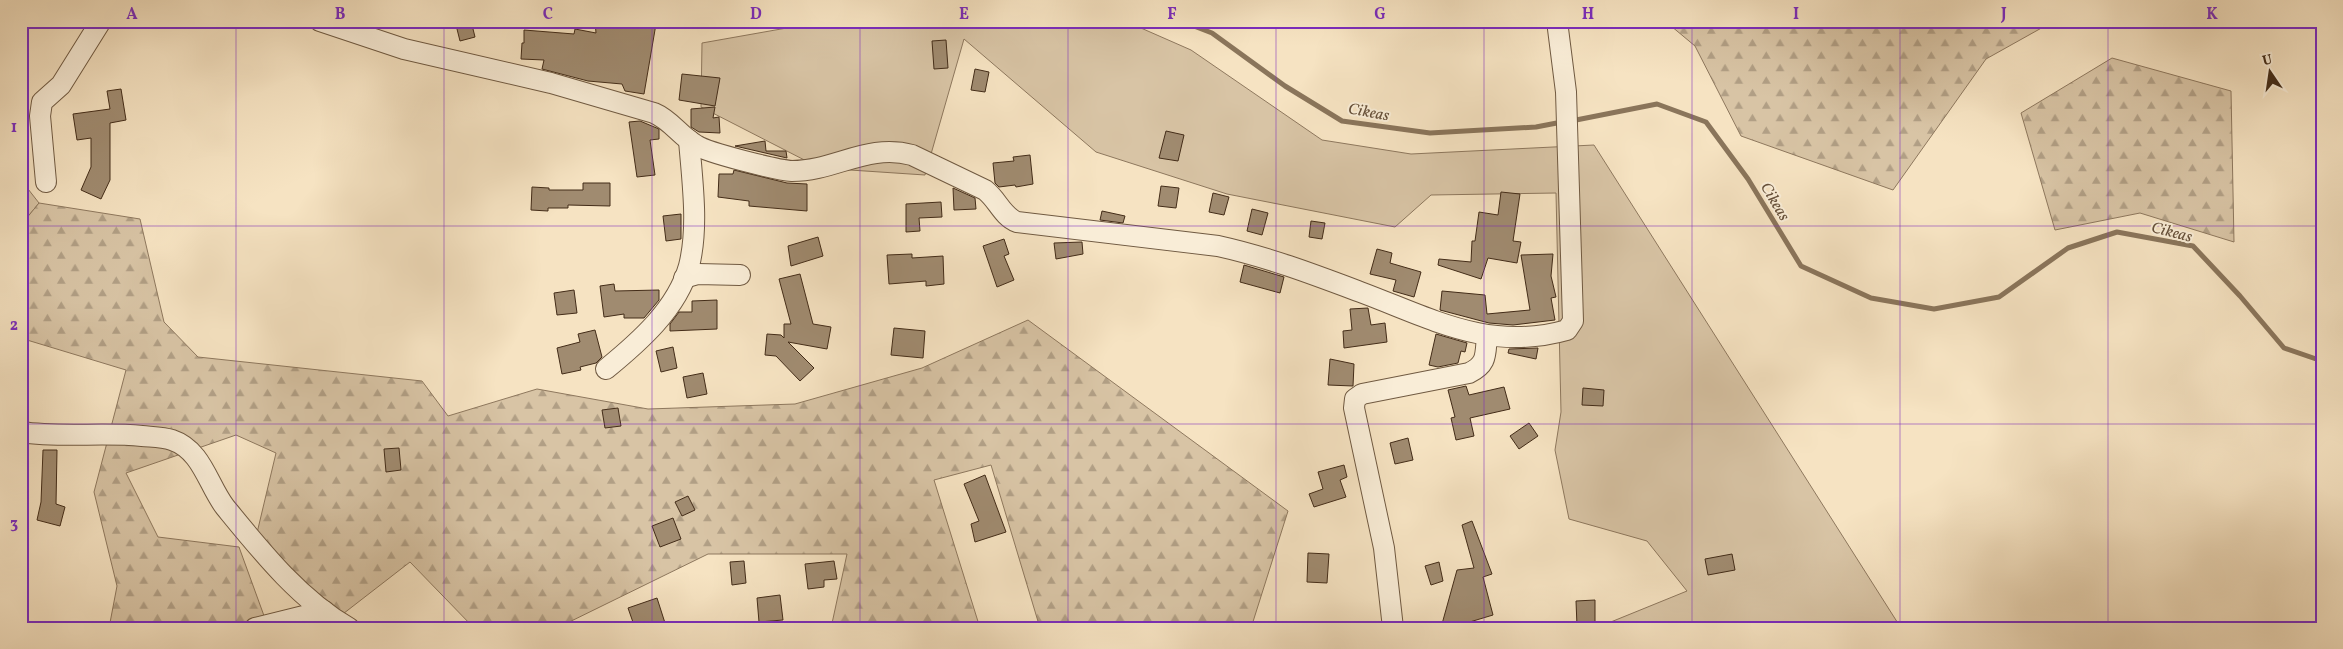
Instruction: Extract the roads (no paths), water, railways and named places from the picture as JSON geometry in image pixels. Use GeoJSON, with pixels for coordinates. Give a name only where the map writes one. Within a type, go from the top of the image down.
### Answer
{"type":"FeatureCollection","features":[{"type":"Feature","properties":{"kind":"street"},"geometry":{"type":"LineString","coordinates":[[46,182],[40,116],[42,102],[61,85],[102,21]]}},
{"type":"Feature","properties":{"kind":"street"},"geometry":{"type":"LineString","coordinates":[[320,21],[404,49],[551,83],[654,113],[663,117],[696,146],[728,156],[791,171],[805,170],[870,153],[899,151],[920,158],[985,190],[993,197],[1005,214],[1017,222],[1218,246],[1243,251],[1325,279],[1460,331],[1487,336],[1533,336],[1556,333],[1567,330],[1571,326],[1573,307],[1566,92],[1557,21]]}},
{"type":"Feature","properties":{"kind":"street"},"geometry":{"type":"LineString","coordinates":[[606,369],[636,344],[661,316],[684,278],[692,250],[692,175],[689,140]]}},
{"type":"Feature","properties":{"kind":"street"},"geometry":{"type":"LineString","coordinates":[[684,278],[698,274],[740,275]]}},
{"type":"Feature","properties":{"kind":"street"},"geometry":{"type":"LineString","coordinates":[[1393,628],[1384,548],[1354,408],[1355,399],[1362,394],[1469,373],[1480,368],[1485,358],[1487,336]]}},
{"type":"Feature","properties":{"kind":"street"},"geometry":{"type":"LineString","coordinates":[[21,432],[44,436],[121,434],[174,441],[190,452],[205,470],[223,504],[299,590],[324,611],[349,628]]}},
{"type":"Feature","properties":{"kind":"street"},"geometry":{"type":"LineString","coordinates":[[255,628],[324,611]]}},
{"type":"Feature","properties":{"kind":"waterway","name":"Cikeas"},"geometry":{"type":"LineString","coordinates":[[1181,21],[1212,33],[1285,86],[1342,121],[1430,133],[1536,127],[1562,122]]}},
{"type":"Feature","properties":{"kind":"waterway","name":"Cikeas"},"geometry":{"type":"LineString","coordinates":[[1571,121],[1657,104],[1706,122],[1748,179],[1801,266],[1871,298],[1934,309],[1999,297],[2068,248],[2117,232],[2193,246],[2240,296],[2284,348],[2322,361]]}}]}
